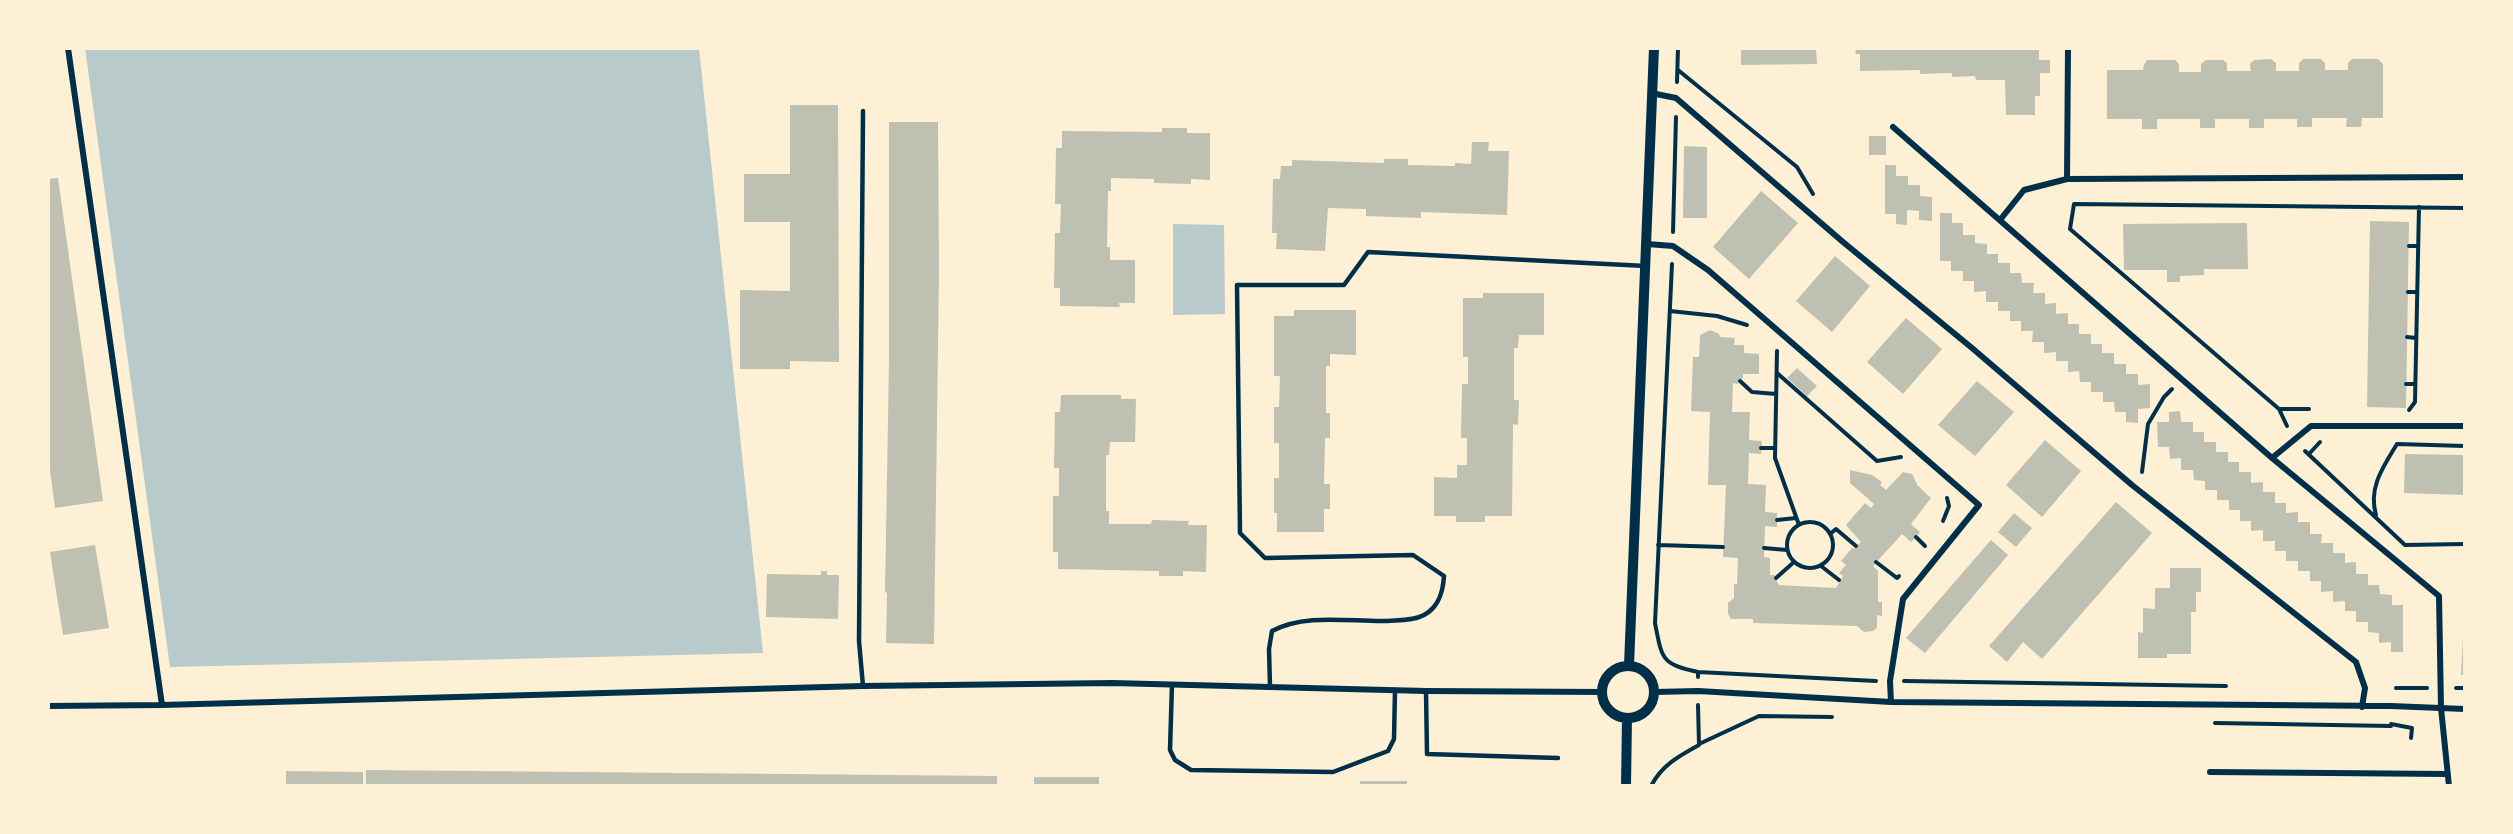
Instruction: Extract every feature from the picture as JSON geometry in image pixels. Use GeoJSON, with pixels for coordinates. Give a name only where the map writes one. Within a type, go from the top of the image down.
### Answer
{"type":"FeatureCollection","features":[{"type":"Feature","properties":{"kind":"street"},"geometry":{"type":"LineString","coordinates":[[68,48],[162,705]]}},
{"type":"Feature","properties":{"kind":"street"},"geometry":{"type":"LineString","coordinates":[[1629,664],[1654,48]]}},
{"type":"Feature","properties":{"kind":"street"},"geometry":{"type":"LineString","coordinates":[[2067,179],[2068,48]]}},
{"type":"Feature","properties":{"kind":"street"},"geometry":{"type":"LineString","coordinates":[[1651,93],[1676,98],[2132,485],[2356,662],[2365,688],[2362,707]]}},
{"type":"Feature","properties":{"kind":"street"},"geometry":{"type":"LineString","coordinates":[[1893,128],[2182,377],[2272,458],[2439,596],[2441,708],[2449,786]]}},
{"type":"Feature","properties":{"kind":"street"},"geometry":{"type":"LineString","coordinates":[[2000,220],[2024,190],[2067,179],[2465,177]]}},
{"type":"Feature","properties":{"kind":"street"},"geometry":{"type":"LineString","coordinates":[[1647,244],[1673,246],[1708,270],[1979,505],[1903,599],[1890,681],[1891,702]]}},
{"type":"Feature","properties":{"kind":"street"},"geometry":{"type":"LineString","coordinates":[[2272,458],[2311,426],[2465,426]]}},
{"type":"Feature","properties":{"kind":"street"},"geometry":{"type":"LineString","coordinates":[[1629,664],[1642,668],[1652,679],[1655,692],[1651,705],[1641,715],[1628,718],[1614,714],[1605,705],[1601,692],[1605,678],[1615,668],[1629,664]]}},
{"type":"Feature","properties":{"kind":"street"},"geometry":{"type":"LineString","coordinates":[[48,706],[863,686],[1172,684],[1426,692],[1601,692]]}},
{"type":"Feature","properties":{"kind":"street"},"geometry":{"type":"LineString","coordinates":[[1655,692],[1698,691],[1891,702],[2465,710]]}},
{"type":"Feature","properties":{"kind":"street"},"geometry":{"type":"LineString","coordinates":[[1626,786],[1628,718]]}},
{"type":"Feature","properties":{"kind":"street"},"geometry":{"type":"LineString","coordinates":[[2210,772],[2447,774]]}},
{"type":"Feature","properties":{"kind":"lane"},"geometry":{"type":"LineString","coordinates":[[863,111],[859,641],[863,686]]}},
{"type":"Feature","properties":{"kind":"lane"},"geometry":{"type":"LineString","coordinates":[[1270,687],[1269,649],[1272,631],[1287,624],[1309,621],[1404,620],[1424,615],[1437,603],[1443,592],[1444,576],[1413,555],[1265,558],[1240,533],[1237,285],[1344,285],[1368,252],[1646,266]]}},
{"type":"Feature","properties":{"kind":"lane"},"geometry":{"type":"LineString","coordinates":[[1172,684],[1170,750],[1175,760],[1191,770],[1333,772],[1388,751],[1394,739],[1395,690]]}},
{"type":"Feature","properties":{"kind":"lane"},"geometry":{"type":"LineString","coordinates":[[1426,692],[1427,754],[1558,758]]}},
{"type":"Feature","properties":{"kind":"path"},"geometry":{"type":"LineString","coordinates":[[1678,48],[1673,246],[1654,623],[1661,654],[1671,664],[1698,672]]}},
{"type":"Feature","properties":{"kind":"path"},"geometry":{"type":"LineString","coordinates":[[1678,70],[1797,167],[1814,196]]}},
{"type":"Feature","properties":{"kind":"path"},"geometry":{"type":"LineString","coordinates":[[2465,208],[2073,204],[2070,229],[2279,409],[2294,440],[2405,545],[2465,544]]}},
{"type":"Feature","properties":{"kind":"path"},"geometry":{"type":"LineString","coordinates":[[2399,410],[2411,410],[2415,402],[2419,207]]}},
{"type":"Feature","properties":{"kind":"path"},"geometry":{"type":"LineString","coordinates":[[2409,246],[2418,246]]}},
{"type":"Feature","properties":{"kind":"path"},"geometry":{"type":"LineString","coordinates":[[2408,292],[2417,292]]}},
{"type":"Feature","properties":{"kind":"path"},"geometry":{"type":"LineString","coordinates":[[1670,311],[1717,316],[1752,327]]}},
{"type":"Feature","properties":{"kind":"path"},"geometry":{"type":"LineString","coordinates":[[2407,337],[2416,338]]}},
{"type":"Feature","properties":{"kind":"path"},"geometry":{"type":"LineString","coordinates":[[1773,345],[1778,353],[1775,458],[1799,525]]}},
{"type":"Feature","properties":{"kind":"path"},"geometry":{"type":"LineString","coordinates":[[1777,374],[1877,460],[1903,457]]}},
{"type":"Feature","properties":{"kind":"path"},"geometry":{"type":"LineString","coordinates":[[2132,485],[2144,470],[2148,424],[2164,397],[2182,377]]}},
{"type":"Feature","properties":{"kind":"path"},"geometry":{"type":"LineString","coordinates":[[1740,381],[1752,392],[1776,394]]}},
{"type":"Feature","properties":{"kind":"path"},"geometry":{"type":"LineString","coordinates":[[2406,384],[2415,384]]}},
{"type":"Feature","properties":{"kind":"path"},"geometry":{"type":"LineString","coordinates":[[2279,409],[2315,409]]}},
{"type":"Feature","properties":{"kind":"path"},"geometry":{"type":"LineString","coordinates":[[2309,454],[2320,442],[2331,442]]}},
{"type":"Feature","properties":{"kind":"path"},"geometry":{"type":"LineString","coordinates":[[2386,444],[2465,446]]}},
{"type":"Feature","properties":{"kind":"path"},"geometry":{"type":"LineString","coordinates":[[2376,518],[2373,504],[2375,487],[2397,444]]}},
{"type":"Feature","properties":{"kind":"path"},"geometry":{"type":"LineString","coordinates":[[1761,448],[1775,448]]}},
{"type":"Feature","properties":{"kind":"path"},"geometry":{"type":"LineString","coordinates":[[1938,529],[1947,515],[1948,506],[1944,493]]}},
{"type":"Feature","properties":{"kind":"path"},"geometry":{"type":"LineString","coordinates":[[1777,520],[1796,518]]}},
{"type":"Feature","properties":{"kind":"path"},"geometry":{"type":"LineString","coordinates":[[1812,523],[1830,534],[1832,548],[1830,555],[1821,566],[1807,568],[1794,562],[1787,550],[1789,536],[1799,525],[1812,523]]}},
{"type":"Feature","properties":{"kind":"path"},"geometry":{"type":"LineString","coordinates":[[1830,534],[1836,529],[1856,546]]}},
{"type":"Feature","properties":{"kind":"path"},"geometry":{"type":"LineString","coordinates":[[1916,537],[1925,546]]}},
{"type":"Feature","properties":{"kind":"path"},"geometry":{"type":"LineString","coordinates":[[1920,551],[1932,537]]}},
{"type":"Feature","properties":{"kind":"path"},"geometry":{"type":"LineString","coordinates":[[1658,545],[1723,547]]}},
{"type":"Feature","properties":{"kind":"path"},"geometry":{"type":"LineString","coordinates":[[1764,548],[1787,550]]}},
{"type":"Feature","properties":{"kind":"path"},"geometry":{"type":"LineString","coordinates":[[1776,578],[1794,562]]}},
{"type":"Feature","properties":{"kind":"path"},"geometry":{"type":"LineString","coordinates":[[1876,562],[1897,578],[1903,571]]}},
{"type":"Feature","properties":{"kind":"path"},"geometry":{"type":"LineString","coordinates":[[1821,566],[1839,580]]}},
{"type":"Feature","properties":{"kind":"path"},"geometry":{"type":"LineString","coordinates":[[1699,745],[1759,716],[1843,717]]}},
{"type":"Feature","properties":{"kind":"path"},"geometry":{"type":"LineString","coordinates":[[2212,723],[2391,726]]}},
{"type":"Feature","properties":{"kind":"shaded area"},"geometry":{"type":"Polygon","coordinates":[[[85,48],[699,48],[763,653],[170,667],[85,48]]]}},
{"type":"Feature","properties":{"kind":"shaded area"},"geometry":{"type":"Polygon","coordinates":[[[1173,224],[1224,225],[1225,314],[1173,315],[1173,224]]]}},
{"type":"Feature","properties":{"kind":"building"},"geometry":{"type":"Polygon","coordinates":[[[1741,48],[1816,48],[1817,64],[1741,65],[1741,48]]]}},
{"type":"Feature","properties":{"kind":"building"},"geometry":{"type":"Polygon","coordinates":[[[1855,48],[2039,48],[2039,60],[2050,60],[2050,73],[2040,73],[2040,96],[2035,96],[2035,115],[2006,115],[2005,80],[1976,80],[1975,76],[1952,77],[1952,73],[1920,74],[1920,70],[1860,71],[1860,54],[1856,54],[1855,48]]]}},
{"type":"Feature","properties":{"kind":"building"},"geometry":{"type":"Polygon","coordinates":[[[2271,59],[2276,63],[2276,71],[2299,71],[2299,63],[2303,59],[2321,59],[2325,63],[2325,70],[2348,70],[2348,63],[2352,59],[2378,59],[2383,64],[2383,118],[2362,118],[2361,127],[2346,127],[2347,118],[2312,118],[2312,127],[2297,127],[2297,119],[2264,119],[2264,128],[2249,128],[2249,119],[2215,119],[2215,128],[2200,128],[2200,119],[2157,119],[2157,129],[2142,129],[2142,119],[2107,119],[2107,70],[2143,70],[2147,60],[2175,60],[2179,64],[2179,72],[2201,72],[2201,64],[2206,60],[2223,60],[2227,63],[2227,71],[2251,71],[2250,64],[2254,60],[2271,59]]]}},
{"type":"Feature","properties":{"kind":"building"},"geometry":{"type":"Polygon","coordinates":[[[790,105],[838,105],[839,362],[790,361],[790,369],[740,369],[740,290],[790,291],[790,222],[744,222],[744,174],[790,174],[790,105]]]}},
{"type":"Feature","properties":{"kind":"building"},"geometry":{"type":"Polygon","coordinates":[[[889,122],[938,122],[939,270],[934,644],[886,643],[889,122]]]}},
{"type":"Feature","properties":{"kind":"building"},"geometry":{"type":"Polygon","coordinates":[[[1162,128],[1187,128],[1187,133],[1210,133],[1210,180],[1191,179],[1191,184],[1154,183],[1154,179],[1111,178],[1111,191],[1108,191],[1107,247],[1110,247],[1110,260],[1135,260],[1135,303],[1119,303],[1120,307],[1060,306],[1060,288],[1054,288],[1055,233],[1060,233],[1061,204],[1055,204],[1056,148],[1062,148],[1062,131],[1162,132],[1162,128]]]}},
{"type":"Feature","properties":{"kind":"building"},"geometry":{"type":"Polygon","coordinates":[[[1869,136],[1886,136],[1886,155],[1869,155],[1869,136]]]}},
{"type":"Feature","properties":{"kind":"building"},"geometry":{"type":"Polygon","coordinates":[[[1472,142],[1489,142],[1488,151],[1509,151],[1507,215],[1421,212],[1421,218],[1366,216],[1366,209],[1328,208],[1325,251],[1276,249],[1277,233],[1272,233],[1273,179],[1280,179],[1281,166],[1292,166],[1292,160],[1384,163],[1384,159],[1408,159],[1408,165],[1471,164],[1472,142]]]}},
{"type":"Feature","properties":{"kind":"building"},"geometry":{"type":"Polygon","coordinates":[[[1684,146],[1707,147],[1707,218],[1683,218],[1684,146]]]}},
{"type":"Feature","properties":{"kind":"building"},"geometry":{"type":"Polygon","coordinates":[[[1885,165],[1896,165],[1896,176],[1908,176],[1908,185],[1920,185],[1920,196],[1932,197],[1932,221],[1919,220],[1919,211],[1907,210],[1907,225],[1896,224],[1896,214],[1885,214],[1885,165]]]}},
{"type":"Feature","properties":{"kind":"building"},"geometry":{"type":"Polygon","coordinates":[[[58,178],[103,501],[55,508],[48,455],[48,179],[58,178]]]}},
{"type":"Feature","properties":{"kind":"building"},"geometry":{"type":"Polygon","coordinates":[[[1761,191],[1798,223],[1749,279],[1713,247],[1761,191]]]}},
{"type":"Feature","properties":{"kind":"building"},"geometry":{"type":"Polygon","coordinates":[[[1940,213],[1952,213],[1952,223],[1963,223],[1963,235],[1975,235],[1975,243],[1987,244],[1987,254],[1998,254],[1998,263],[2010,263],[2010,273],[2021,273],[2022,283],[2034,283],[2033,293],[2045,293],[2045,304],[2056,303],[2056,314],[2068,313],[2068,324],[2079,324],[2079,334],[2091,334],[2091,344],[2102,344],[2102,353],[2114,353],[2114,364],[2126,364],[2126,374],[2138,374],[2138,385],[2150,384],[2150,408],[2138,409],[2138,423],[2126,422],[2126,412],[2115,412],[2114,402],[2103,402],[2103,392],[2091,392],[2091,382],[2080,382],[2079,371],[2068,372],[2068,361],[2056,361],[2056,352],[2044,353],[2044,342],[2032,342],[2033,331],[2021,331],[2021,321],[2010,321],[2010,311],[1998,311],[1998,302],[1986,302],[1986,291],[1974,292],[1974,281],[1963,281],[1963,271],[1951,271],[1951,261],[1940,261],[1940,213]]]}},
{"type":"Feature","properties":{"kind":"building"},"geometry":{"type":"Polygon","coordinates":[[[2370,221],[2409,222],[2406,408],[2367,407],[2370,221]]]}},
{"type":"Feature","properties":{"kind":"building"},"geometry":{"type":"Polygon","coordinates":[[[2247,223],[2248,269],[2204,269],[2204,275],[2180,276],[2180,282],[2167,282],[2167,270],[2124,270],[2123,224],[2247,223]]]}},
{"type":"Feature","properties":{"kind":"building"},"geometry":{"type":"Polygon","coordinates":[[[1835,256],[1870,286],[1832,332],[1796,301],[1835,256]]]}},
{"type":"Feature","properties":{"kind":"building"},"geometry":{"type":"Polygon","coordinates":[[[1483,293],[1544,293],[1544,335],[1519,335],[1518,348],[1514,348],[1514,400],[1519,400],[1518,425],[1513,424],[1512,516],[1485,516],[1485,522],[1456,522],[1456,516],[1434,516],[1434,477],[1457,478],[1457,465],[1467,465],[1467,438],[1461,438],[1462,384],[1468,384],[1468,357],[1463,357],[1463,298],[1483,298],[1483,293]]]}},
{"type":"Feature","properties":{"kind":"building"},"geometry":{"type":"Polygon","coordinates":[[[1294,310],[1356,310],[1356,355],[1330,354],[1330,366],[1326,366],[1326,413],[1330,413],[1330,438],[1325,438],[1324,484],[1330,484],[1330,509],[1324,509],[1324,532],[1277,532],[1277,513],[1274,513],[1274,478],[1279,478],[1279,443],[1274,443],[1274,407],[1279,407],[1280,376],[1274,376],[1274,316],[1294,316],[1294,310]]]}},
{"type":"Feature","properties":{"kind":"building"},"geometry":{"type":"Polygon","coordinates":[[[1906,318],[1942,349],[1903,394],[1867,362],[1906,318]]]}},
{"type":"Feature","properties":{"kind":"building"},"geometry":{"type":"Polygon","coordinates":[[[1710,330],[1719,334],[1720,337],[1735,338],[1734,345],[1744,345],[1744,353],[1759,354],[1759,374],[1743,374],[1743,378],[1737,384],[1733,383],[1732,412],[1750,412],[1749,440],[1762,441],[1761,454],[1749,453],[1748,484],[1766,485],[1765,512],[1777,513],[1777,527],[1765,526],[1764,557],[1770,558],[1770,575],[1774,575],[1779,585],[1836,588],[1843,576],[1839,573],[1846,565],[1841,561],[1852,548],[1854,549],[1861,542],[1846,525],[1865,503],[1871,508],[1874,504],[1850,483],[1850,470],[1872,475],[1882,482],[1880,485],[1886,490],[1903,472],[1912,474],[1918,486],[1931,498],[1911,524],[1920,532],[1916,537],[1911,542],[1902,534],[1873,566],[1878,571],[1878,602],[1882,602],[1882,616],[1877,615],[1877,628],[1873,631],[1864,632],[1857,626],[1753,623],[1753,619],[1731,619],[1728,614],[1728,603],[1734,598],[1734,584],[1737,584],[1738,558],[1723,557],[1726,485],[1708,485],[1710,412],[1691,411],[1693,357],[1699,357],[1700,335],[1710,330]]]}},
{"type":"Feature","properties":{"kind":"building"},"geometry":{"type":"Polygon","coordinates":[[[1797,368],[1817,386],[1807,396],[1787,378],[1797,368]]]}},
{"type":"Feature","properties":{"kind":"building"},"geometry":{"type":"Polygon","coordinates":[[[1977,381],[2014,412],[1975,456],[1938,425],[1977,381]]]}},
{"type":"Feature","properties":{"kind":"building"},"geometry":{"type":"Polygon","coordinates":[[[1061,395],[1121,395],[1121,399],[1136,399],[1135,442],[1110,442],[1109,455],[1106,455],[1106,511],[1109,511],[1109,524],[1151,524],[1152,520],[1189,521],[1188,525],[1207,525],[1206,572],[1183,571],[1183,576],[1159,576],[1159,571],[1058,569],[1058,552],[1053,552],[1053,496],[1059,496],[1059,468],[1054,468],[1055,412],[1060,412],[1061,395]]]}},
{"type":"Feature","properties":{"kind":"building"},"geometry":{"type":"Polygon","coordinates":[[[2180,411],[2181,422],[2193,422],[2193,432],[2204,432],[2204,442],[2216,442],[2216,452],[2228,452],[2228,462],[2239,462],[2239,472],[2251,472],[2251,483],[2263,482],[2263,492],[2275,492],[2275,503],[2286,503],[2286,513],[2298,512],[2298,522],[2310,522],[2310,534],[2322,534],[2321,543],[2333,543],[2333,553],[2345,553],[2345,563],[2356,562],[2356,574],[2368,574],[2368,585],[2379,585],[2380,594],[2392,595],[2392,605],[2403,605],[2403,652],[2391,652],[2391,642],[2379,643],[2379,633],[2368,632],[2368,622],[2356,622],[2356,611],[2345,611],[2345,601],[2333,602],[2333,591],[2321,592],[2321,581],[2310,581],[2310,571],[2298,571],[2298,561],[2286,561],[2286,551],[2275,551],[2275,541],[2263,541],[2263,530],[2251,531],[2251,521],[2240,521],[2240,510],[2229,510],[2229,500],[2217,500],[2217,490],[2205,490],[2205,481],[2194,480],[2193,470],[2181,470],[2181,458],[2170,459],[2169,447],[2158,447],[2157,422],[2169,422],[2169,412],[2180,411]]]}},
{"type":"Feature","properties":{"kind":"building"},"geometry":{"type":"Polygon","coordinates":[[[2045,440],[2081,471],[2042,517],[2006,485],[2045,440]]]}},
{"type":"Feature","properties":{"kind":"building"},"geometry":{"type":"Polygon","coordinates":[[[2405,454],[2465,455],[2465,495],[2404,493],[2405,454]]]}},
{"type":"Feature","properties":{"kind":"building"},"geometry":{"type":"Polygon","coordinates":[[[2116,502],[2152,533],[2042,659],[2023,642],[2007,662],[1989,646],[2116,502]]]}},
{"type":"Feature","properties":{"kind":"building"},"geometry":{"type":"Polygon","coordinates":[[[2014,513],[2032,528],[2016,547],[1998,532],[2014,513]]]}},
{"type":"Feature","properties":{"kind":"building"},"geometry":{"type":"Polygon","coordinates":[[[1991,540],[2008,555],[1925,653],[1906,638],[1991,540]]]}},
{"type":"Feature","properties":{"kind":"building"},"geometry":{"type":"Polygon","coordinates":[[[95,545],[109,628],[63,635],[50,552],[95,545]]]}},
{"type":"Feature","properties":{"kind":"building"},"geometry":{"type":"Polygon","coordinates":[[[2170,568],[2201,568],[2201,592],[2196,592],[2196,612],[2191,612],[2191,654],[2167,654],[2167,658],[2138,658],[2138,632],[2143,633],[2143,608],[2155,609],[2155,588],[2170,588],[2170,568]]]}},
{"type":"Feature","properties":{"kind":"building"},"geometry":{"type":"Polygon","coordinates":[[[821,571],[827,571],[827,575],[839,575],[838,619],[766,617],[767,574],[821,575],[821,571]]]}},
{"type":"Feature","properties":{"kind":"building"},"geometry":{"type":"Polygon","coordinates":[[[2463,638],[2465,638],[2465,675],[2461,675],[2463,638]]]}},
{"type":"Feature","properties":{"kind":"building"},"geometry":{"type":"Polygon","coordinates":[[[366,770],[997,776],[997,786],[366,786],[366,770]]]}},
{"type":"Feature","properties":{"kind":"building"},"geometry":{"type":"Polygon","coordinates":[[[286,771],[363,772],[363,786],[286,786],[286,771]]]}},
{"type":"Feature","properties":{"kind":"building"},"geometry":{"type":"Polygon","coordinates":[[[1034,777],[1099,777],[1099,786],[1034,786],[1034,777]]]}},
{"type":"Feature","properties":{"kind":"building"},"geometry":{"type":"Polygon","coordinates":[[[1360,781],[1407,781],[1407,786],[1360,786],[1360,781]]]}}]}
